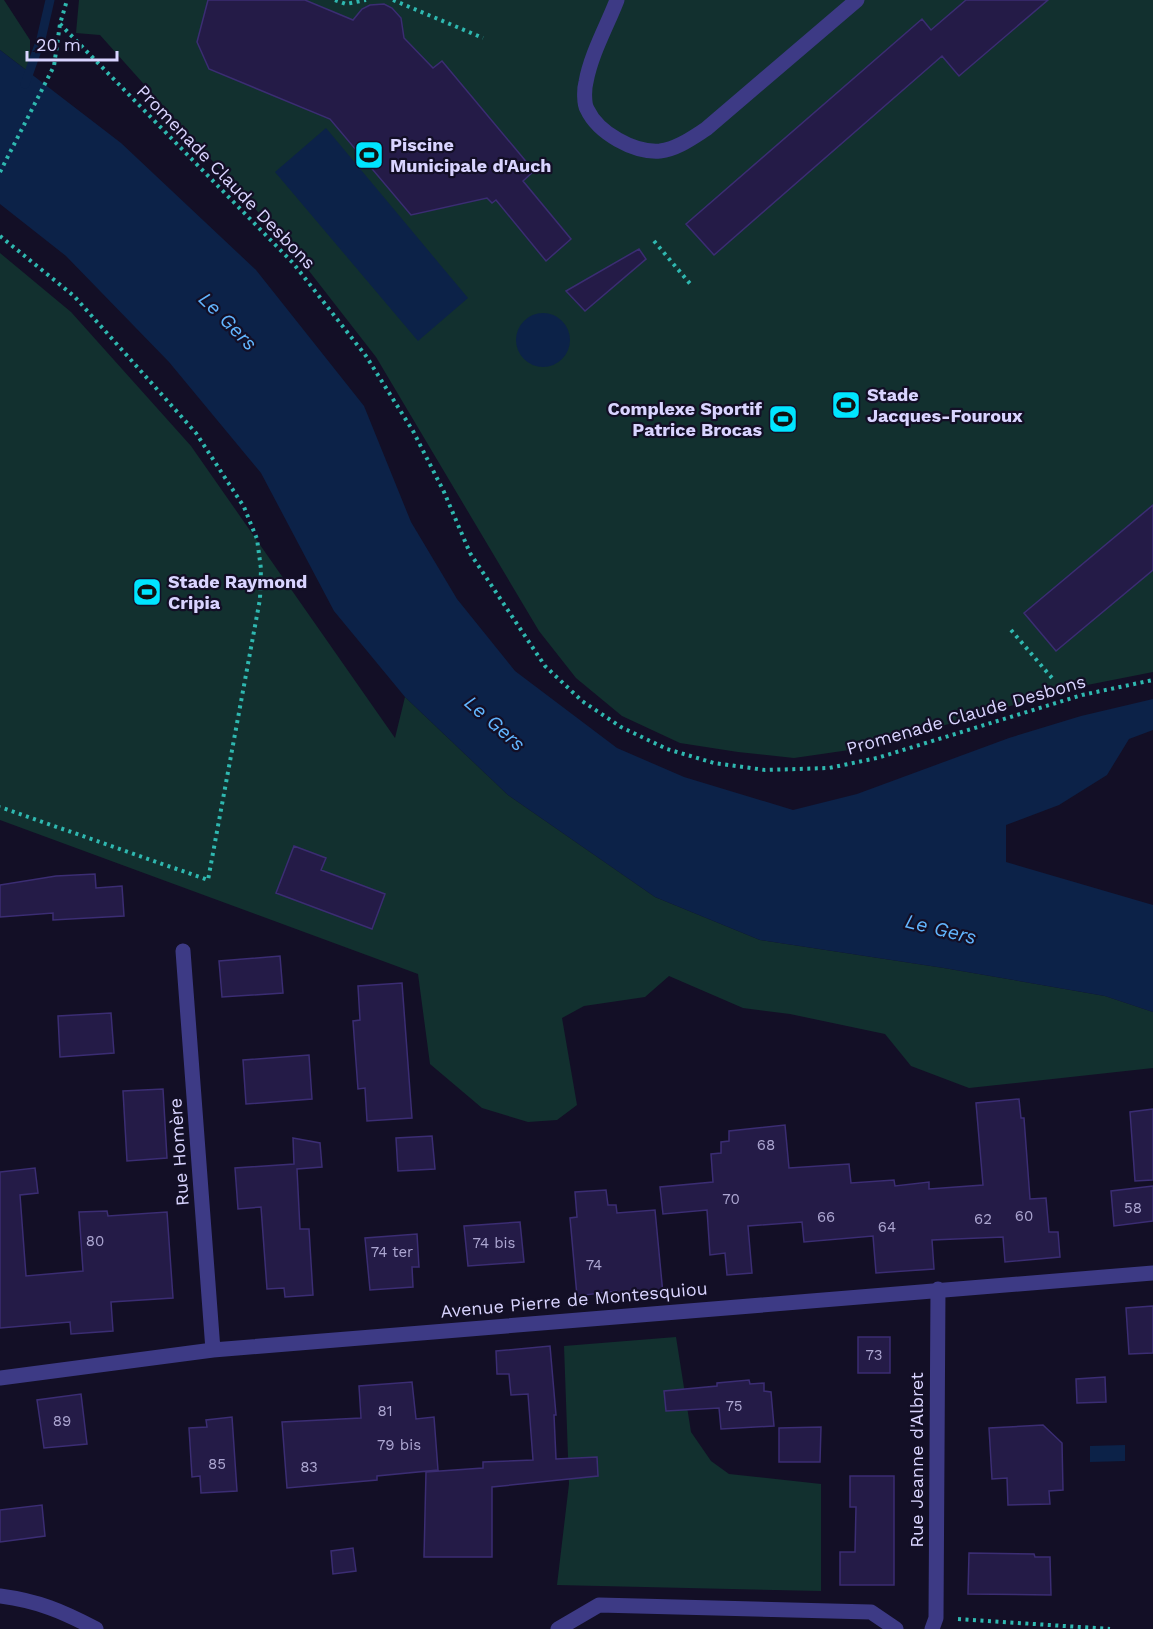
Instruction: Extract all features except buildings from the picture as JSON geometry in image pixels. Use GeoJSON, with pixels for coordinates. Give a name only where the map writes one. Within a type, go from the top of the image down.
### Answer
{"type":"FeatureCollection","features":[{"type":"Feature","properties":{"kind":"street"},"geometry":{"type":"LineString","coordinates":[[617,0],[585,83],[586,108],[616,139],[650,151],[663,150],[684,143],[706,129],[857,0]]}},
{"type":"Feature","properties":{"kind":"street","name":"Rue Homère"},"geometry":{"type":"LineString","coordinates":[[183,951],[213,1350]]}},
{"type":"Feature","properties":{"kind":"street","name":"Avenue Pierre de Montesquiou"},"geometry":{"type":"LineString","coordinates":[[0,1378],[213,1350],[1153,1273]]}},
{"type":"Feature","properties":{"kind":"street","name":"Rue Jeanne d'Albret"},"geometry":{"type":"LineString","coordinates":[[934,1623],[938,1290]]}},
{"type":"Feature","properties":{"kind":"street"},"geometry":{"type":"LineString","coordinates":[[0,1596],[30,1600],[66,1613],[96,1629]]}},
{"type":"Feature","properties":{"kind":"street"},"geometry":{"type":"LineString","coordinates":[[558,1629],[599,1605],[871,1612],[896,1629]]}},
{"type":"Feature","properties":{"kind":"path"},"geometry":{"type":"LineString","coordinates":[[0,172],[54,66],[60,24],[67,0]]}},
{"type":"Feature","properties":{"kind":"path"},"geometry":{"type":"LineString","coordinates":[[334,0],[346,4],[366,0]]}},
{"type":"Feature","properties":{"kind":"path"},"geometry":{"type":"LineString","coordinates":[[393,0],[483,38]]}},
{"type":"Feature","properties":{"kind":"path","name":"Promenade Claude Desbons"},"geometry":{"type":"LineString","coordinates":[[60,24],[293,263],[366,357],[407,422],[444,492],[470,554],[544,666],[582,701],[621,727],[667,748],[714,763],[765,770],[829,768],[877,758],[1082,695],[1153,680]]}},
{"type":"Feature","properties":{"kind":"path"},"geometry":{"type":"LineString","coordinates":[[0,237],[74,296],[196,433],[244,507],[257,539],[261,569],[260,599],[208,880],[0,807]]}},
{"type":"Feature","properties":{"kind":"path"},"geometry":{"type":"LineString","coordinates":[[654,241],[692,286]]}},
{"type":"Feature","properties":{"kind":"path"},"geometry":{"type":"LineString","coordinates":[[1011,630],[1053,678]]}},
{"type":"Feature","properties":{"kind":"path"},"geometry":{"type":"LineString","coordinates":[[934,1623],[1110,1629]]}},
{"type":"Feature","properties":{"kind":"green space"},"geometry":{"type":"Polygon","coordinates":[[[0,0],[4,0],[30,40],[30,73],[0,50],[0,0]]]}},
{"type":"Feature","properties":{"kind":"green space","name":"Complexe Sportif Patrice Brocas"},"geometry":{"type":"Polygon","coordinates":[[[79,0],[1153,0],[1153,672],[1072,688],[870,747],[794,758],[680,743],[622,716],[576,678],[539,631],[376,357],[299,258],[100,35],[76,33],[79,0]]]}},
{"type":"Feature","properties":{"kind":"green space","name":"Stade Raymond Cripia"},"geometry":{"type":"Polygon","coordinates":[[[0,253],[71,312],[191,446],[395,738],[405,697],[508,795],[655,897],[760,940],[944,968],[1105,996],[1153,1012],[1153,1068],[969,1088],[911,1066],[885,1034],[790,1014],[743,1008],[669,976],[645,997],[584,1006],[562,1018],[577,1105],[557,1120],[528,1122],[482,1108],[430,1064],[418,974],[0,820],[0,253]]]}},
{"type":"Feature","properties":{"kind":"green space"},"geometry":{"type":"Polygon","coordinates":[[[676,1337],[691,1432],[711,1461],[729,1474],[821,1484],[821,1591],[557,1585],[569,1484],[564,1346],[676,1337]]]}},
{"type":"Feature","properties":{"kind":"water","name":"Le Gers"},"geometry":{"type":"Polygon","coordinates":[[[0,50],[121,143],[256,270],[364,406],[411,522],[457,599],[515,671],[617,748],[684,777],[793,810],[857,794],[1009,738],[1081,716],[1153,699],[1153,730],[1129,739],[1107,775],[1059,805],[1006,825],[1006,862],[1153,905],[1153,1012],[1105,996],[944,968],[760,940],[655,897],[508,795],[405,697],[334,611],[261,473],[169,362],[66,256],[0,204],[0,50]]]}},
{"type":"Feature","properties":{"kind":"water"},"geometry":{"type":"Polygon","coordinates":[[[326,128],[468,298],[418,341],[275,172],[326,128]]]}},
{"type":"Feature","properties":{"kind":"water"},"geometry":{"type":"Polygon","coordinates":[[[543,313],[553,315],[562,321],[568,330],[570,340],[568,350],[562,359],[553,365],[543,367],[533,365],[524,359],[518,350],[516,340],[518,330],[524,321],[533,315],[543,313]]]}},
{"type":"Feature","properties":{"kind":"water"},"geometry":{"type":"Polygon","coordinates":[[[1125,1445],[1125,1461],[1090,1462],[1090,1446],[1125,1445]]]}},
{"type":"Feature","properties":{"kind":"waterway"},"geometry":{"type":"LineString","coordinates":[[25,84],[41,39],[50,0]]}},
{"type":"Feature","properties":{"kind":"place","name":"Piscine Municipale d'Auch"},"geometry":{"type":"Point","coordinates":[369,155]}},
{"type":"Feature","properties":{"kind":"place","name":"Stade Jacques-Fouroux"},"geometry":{"type":"Point","coordinates":[846,405]}},
{"type":"Feature","properties":{"kind":"place","name":"Complexe Sportif Patrice Brocas"},"geometry":{"type":"Point","coordinates":[783,419]}},
{"type":"Feature","properties":{"kind":"place","name":"Stade Raymond Cripia"},"geometry":{"type":"Point","coordinates":[147,592]}}]}
